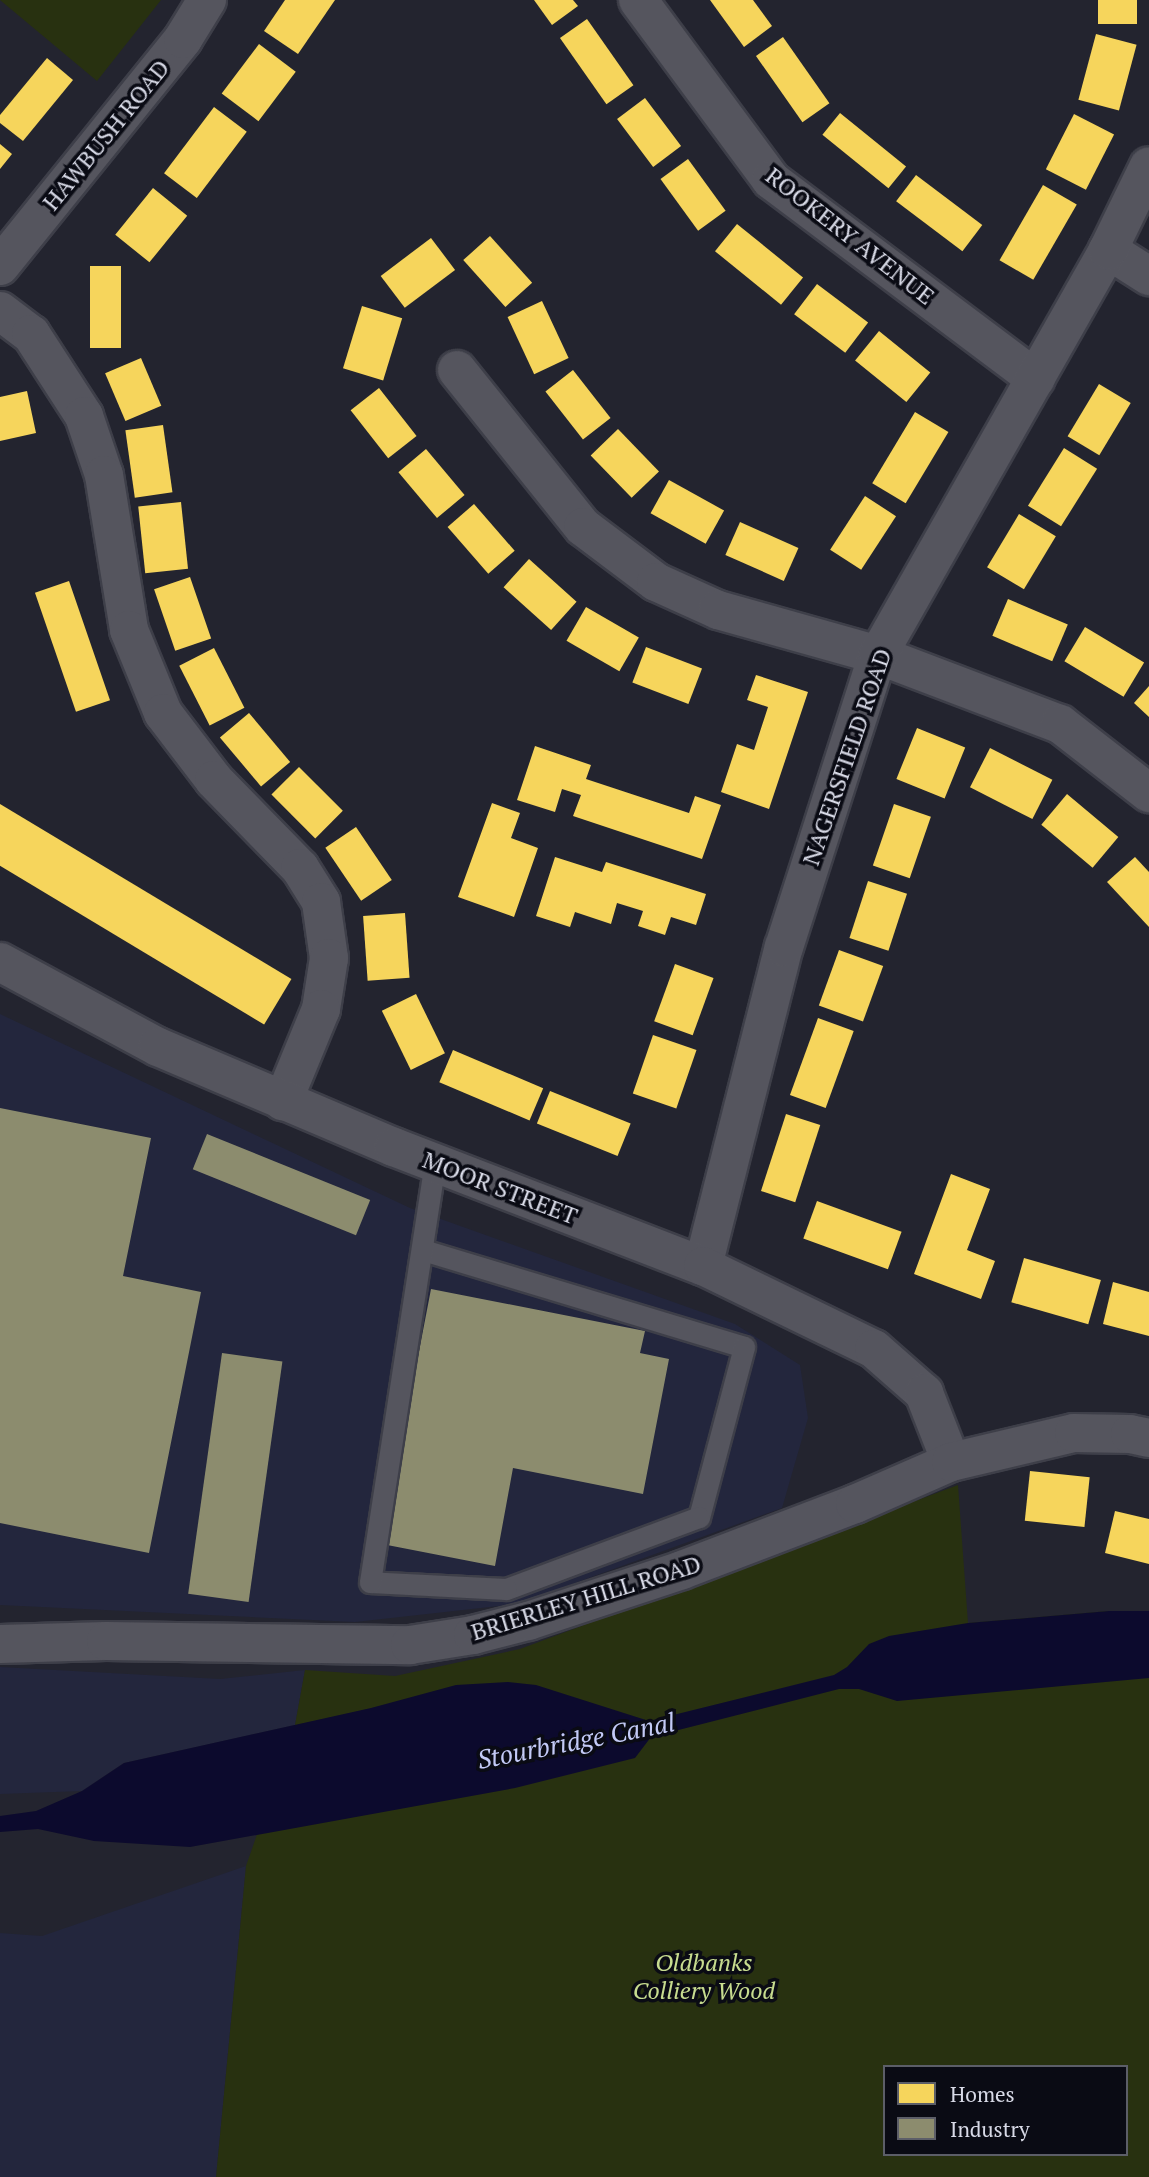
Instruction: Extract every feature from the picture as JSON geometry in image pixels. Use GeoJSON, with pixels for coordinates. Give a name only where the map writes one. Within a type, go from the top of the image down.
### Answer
{"type":"FeatureCollection","features":[{"type":"Feature","properties":{"kind":"street","name":"HAWBUSH ROAD"},"geometry":{"type":"LineString","coordinates":[[0,266],[183,39],[207,0]]}},
{"type":"Feature","properties":{"kind":"street","name":"ROOKERY AVENUE"},"geometry":{"type":"LineString","coordinates":[[638,0],[771,180],[1036,379]]}},
{"type":"Feature","properties":{"kind":"street","name":"NAGERSFIELD ROAD"},"geometry":{"type":"LineString","coordinates":[[703,1266],[784,947],[878,655],[1108,250],[1149,166]]}},
{"type":"Feature","properties":{"kind":"street"},"geometry":{"type":"LineString","coordinates":[[1108,250],[1149,276]]}},
{"type":"Feature","properties":{"kind":"street"},"geometry":{"type":"LineString","coordinates":[[0,311],[31,334],[84,416],[104,475],[129,630],[163,713],[214,780],[300,868],[321,902],[329,958],[321,1009],[284,1101]]}},
{"type":"Feature","properties":{"kind":"street"},"geometry":{"type":"LineString","coordinates":[[457,370],[583,527],[656,582],[718,610],[878,655],[1060,724],[1149,793]]}},
{"type":"Feature","properties":{"kind":"street","name":"MOOR STREET"},"geometry":{"type":"LineString","coordinates":[[0,962],[158,1048],[435,1163],[703,1266],[874,1349],[924,1393],[951,1462]]}},
{"type":"Feature","properties":{"kind":"street","name":"BRIERLEY HILL ROAD"},"geometry":{"type":"LineString","coordinates":[[0,1644],[119,1641],[370,1645],[410,1644],[473,1635],[528,1621],[682,1570],[855,1504],[951,1462],[1074,1433],[1130,1434],[1149,1438]]}},
{"type":"Feature","properties":{"kind":"lane"},"geometry":{"type":"LineString","coordinates":[[423,1250],[744,1347],[699,1517],[506,1589],[370,1582],[435,1163]]}},
{"type":"Feature","properties":{"kind":"shaded area"},"geometry":{"type":"Polygon","coordinates":[[[0,1014],[410,1208],[735,1324],[800,1365],[808,1418],[782,1508],[517,1604],[355,1622],[0,1605],[0,1014]]]}},
{"type":"Feature","properties":{"kind":"shaded area"},"geometry":{"type":"Polygon","coordinates":[[[0,1667],[220,1679],[305,1670],[295,1725],[124,1763],[82,1791],[0,1794],[0,1667]]]}},
{"type":"Feature","properties":{"kind":"shaded area"},"geometry":{"type":"Polygon","coordinates":[[[246,1866],[216,2177],[0,2177],[0,1933],[42,1936],[246,1866]]]}},
{"type":"Feature","properties":{"kind":"green space"},"geometry":{"type":"Polygon","coordinates":[[[0,0],[161,0],[97,81],[0,0]]]}},
{"type":"Feature","properties":{"kind":"green space","name":"Oldbanks Colliery Wood"},"geometry":{"type":"Polygon","coordinates":[[[958,1485],[968,1623],[1109,1611],[1149,1611],[1149,2177],[216,2177],[246,1866],[295,1725],[305,1670],[395,1676],[520,1649],[958,1485]]]}},
{"type":"Feature","properties":{"kind":"water","name":"Stourbridge Canal"},"geometry":{"type":"Polygon","coordinates":[[[1109,1611],[1149,1611],[1149,1678],[897,1701],[859,1689],[839,1689],[651,1737],[635,1758],[515,1788],[190,1847],[94,1841],[38,1829],[0,1832],[0,1816],[36,1811],[82,1791],[124,1763],[371,1708],[456,1685],[508,1682],[536,1685],[649,1721],[834,1675],[847,1667],[869,1644],[889,1636],[968,1623],[1109,1611]]]}},
{"type":"Feature","properties":{"kind":"building: Homes"},"geometry":{"type":"Polygon","coordinates":[[[285,0],[335,0],[298,54],[264,31],[285,0]]]}},
{"type":"Feature","properties":{"kind":"building: Homes"},"geometry":{"type":"Polygon","coordinates":[[[534,0],[573,0],[578,6],[552,25],[534,0]]]}},
{"type":"Feature","properties":{"kind":"building: Homes"},"geometry":{"type":"Polygon","coordinates":[[[710,0],[753,0],[772,26],[744,47],[710,0]]]}},
{"type":"Feature","properties":{"kind":"building: Homes"},"geometry":{"type":"Polygon","coordinates":[[[1098,0],[1137,0],[1137,24],[1098,24],[1098,0]]]}},
{"type":"Feature","properties":{"kind":"building: Homes"},"geometry":{"type":"Polygon","coordinates":[[[587,19],[633,85],[606,104],[560,38],[587,19]]]}},
{"type":"Feature","properties":{"kind":"building: Homes"},"geometry":{"type":"Polygon","coordinates":[[[1096,34],[1137,45],[1119,111],[1078,100],[1096,34]]]}},
{"type":"Feature","properties":{"kind":"building: Homes"},"geometry":{"type":"Polygon","coordinates":[[[783,37],[829,103],[802,122],[756,56],[783,37]]]}},
{"type":"Feature","properties":{"kind":"building: Homes"},"geometry":{"type":"Polygon","coordinates":[[[259,44],[296,72],[258,121],[222,94],[259,44]]]}},
{"type":"Feature","properties":{"kind":"building: Homes"},"geometry":{"type":"Polygon","coordinates":[[[47,58],[73,80],[23,141],[0,123],[0,115],[47,58]]]}},
{"type":"Feature","properties":{"kind":"building: Homes"},"geometry":{"type":"Polygon","coordinates":[[[645,98],[681,146],[653,167],[617,119],[645,98]]]}},
{"type":"Feature","properties":{"kind":"building: Homes"},"geometry":{"type":"Polygon","coordinates":[[[214,107],[247,132],[197,198],[164,173],[214,107]]]}},
{"type":"Feature","properties":{"kind":"building: Homes"},"geometry":{"type":"Polygon","coordinates":[[[840,113],[906,166],[888,188],[822,135],[840,113]]]}},
{"type":"Feature","properties":{"kind":"building: Homes"},"geometry":{"type":"Polygon","coordinates":[[[1074,114],[1114,134],[1086,190],[1046,169],[1074,114]]]}},
{"type":"Feature","properties":{"kind":"building: Homes"},"geometry":{"type":"Polygon","coordinates":[[[0,144],[12,154],[0,169],[0,144]]]}},
{"type":"Feature","properties":{"kind":"building: Homes"},"geometry":{"type":"Polygon","coordinates":[[[688,159],[726,211],[698,231],[660,179],[688,159]]]}},
{"type":"Feature","properties":{"kind":"building: Homes"},"geometry":{"type":"Polygon","coordinates":[[[916,175],[982,225],[962,251],[896,201],[916,175]]]}},
{"type":"Feature","properties":{"kind":"building: Homes"},"geometry":{"type":"Polygon","coordinates":[[[1043,185],[1077,204],[1033,280],[1000,260],[1043,185]]]}},
{"type":"Feature","properties":{"kind":"building: Homes"},"geometry":{"type":"Polygon","coordinates":[[[153,188],[187,216],[149,262],[115,235],[153,188]]]}},
{"type":"Feature","properties":{"kind":"building: Homes"},"geometry":{"type":"Polygon","coordinates":[[[737,224],[803,277],[781,305],[715,251],[737,224]]]}},
{"type":"Feature","properties":{"kind":"building: Homes"},"geometry":{"type":"Polygon","coordinates":[[[490,236],[532,283],[505,307],[463,260],[490,236]]]}},
{"type":"Feature","properties":{"kind":"building: Homes"},"geometry":{"type":"Polygon","coordinates":[[[431,238],[455,270],[405,308],[381,276],[431,238]]]}},
{"type":"Feature","properties":{"kind":"building: Homes"},"geometry":{"type":"Polygon","coordinates":[[[90,266],[121,266],[121,348],[90,348],[90,266]]]}},
{"type":"Feature","properties":{"kind":"building: Homes"},"geometry":{"type":"Polygon","coordinates":[[[817,284],[868,323],[845,353],[794,314],[817,284]]]}},
{"type":"Feature","properties":{"kind":"building: Homes"},"geometry":{"type":"Polygon","coordinates":[[[542,301],[569,358],[534,374],[508,317],[542,301]]]}},
{"type":"Feature","properties":{"kind":"building: Homes"},"geometry":{"type":"Polygon","coordinates":[[[362,306],[402,318],[383,380],[343,368],[362,306]]]}},
{"type":"Feature","properties":{"kind":"building: Homes"},"geometry":{"type":"Polygon","coordinates":[[[879,331],[930,373],[906,402],[855,361],[879,331]]]}},
{"type":"Feature","properties":{"kind":"building: Homes"},"geometry":{"type":"Polygon","coordinates":[[[141,358],[161,406],[125,421],[105,373],[141,358]]]}},
{"type":"Feature","properties":{"kind":"building: Homes"},"geometry":{"type":"Polygon","coordinates":[[[573,370],[611,418],[583,440],[545,392],[573,370]]]}},
{"type":"Feature","properties":{"kind":"building: Homes"},"geometry":{"type":"Polygon","coordinates":[[[1099,384],[1131,403],[1099,455],[1068,436],[1099,384]]]}},
{"type":"Feature","properties":{"kind":"building: Homes"},"geometry":{"type":"Polygon","coordinates":[[[379,388],[417,436],[388,458],[351,410],[379,388]]]}},
{"type":"Feature","properties":{"kind":"building: Homes"},"geometry":{"type":"Polygon","coordinates":[[[27,391],[36,433],[0,441],[0,397],[27,391]]]}},
{"type":"Feature","properties":{"kind":"building: Homes"},"geometry":{"type":"Polygon","coordinates":[[[915,412],[948,432],[906,503],[872,483],[915,412]]]}},
{"type":"Feature","properties":{"kind":"building: Homes"},"geometry":{"type":"Polygon","coordinates":[[[163,425],[172,492],[135,498],[125,430],[163,425]]]}},
{"type":"Feature","properties":{"kind":"building: Homes"},"geometry":{"type":"Polygon","coordinates":[[[618,429],[659,471],[632,498],[591,455],[618,429]]]}},
{"type":"Feature","properties":{"kind":"building: Homes"},"geometry":{"type":"Polygon","coordinates":[[[1064,448],[1097,469],[1061,526],[1028,506],[1064,448]]]}},
{"type":"Feature","properties":{"kind":"building: Homes"},"geometry":{"type":"Polygon","coordinates":[[[426,449],[465,495],[437,518],[398,472],[426,449]]]}},
{"type":"Feature","properties":{"kind":"building: Homes"},"geometry":{"type":"Polygon","coordinates":[[[669,480],[724,511],[706,544],[651,513],[669,480]]]}},
{"type":"Feature","properties":{"kind":"building: Homes"},"geometry":{"type":"Polygon","coordinates":[[[865,496],[896,516],[861,570],[830,550],[865,496]]]}},
{"type":"Feature","properties":{"kind":"building: Homes"},"geometry":{"type":"Polygon","coordinates":[[[181,502],[188,569],[145,573],[138,506],[181,502]]]}},
{"type":"Feature","properties":{"kind":"building: Homes"},"geometry":{"type":"Polygon","coordinates":[[[474,504],[515,551],[488,574],[448,527],[474,504]]]}},
{"type":"Feature","properties":{"kind":"building: Homes"},"geometry":{"type":"Polygon","coordinates":[[[1019,514],[1056,536],[1024,589],[987,567],[1019,514]]]}},
{"type":"Feature","properties":{"kind":"building: Homes"},"geometry":{"type":"Polygon","coordinates":[[[740,522],[798,548],[784,581],[725,555],[740,522]]]}},
{"type":"Feature","properties":{"kind":"building: Homes"},"geometry":{"type":"Polygon","coordinates":[[[529,559],[577,602],[551,630],[504,587],[529,559]]]}},
{"type":"Feature","properties":{"kind":"building: Homes"},"geometry":{"type":"Polygon","coordinates":[[[190,577],[211,638],[175,651],[154,589],[190,577]]]}},
{"type":"Feature","properties":{"kind":"building: Homes"},"geometry":{"type":"Polygon","coordinates":[[[69,581],[110,700],[76,712],[35,593],[69,581]]]}},
{"type":"Feature","properties":{"kind":"building: Homes"},"geometry":{"type":"Polygon","coordinates":[[[1008,599],[1068,624],[1052,661],[992,636],[1008,599]]]}},
{"type":"Feature","properties":{"kind":"building: Homes"},"geometry":{"type":"Polygon","coordinates":[[[586,607],[639,638],[619,671],[566,641],[586,607]]]}},
{"type":"Feature","properties":{"kind":"building: Homes"},"geometry":{"type":"Polygon","coordinates":[[[1085,627],[1144,663],[1124,697],[1064,661],[1085,627]]]}},
{"type":"Feature","properties":{"kind":"building: Homes"},"geometry":{"type":"Polygon","coordinates":[[[646,647],[702,669],[688,704],[632,682],[646,647]]]}},
{"type":"Feature","properties":{"kind":"building: Homes"},"geometry":{"type":"Polygon","coordinates":[[[214,648],[244,708],[210,725],[179,666],[214,648]]]}},
{"type":"Feature","properties":{"kind":"building: Homes"},"geometry":{"type":"Polygon","coordinates":[[[756,675],[808,692],[769,809],[721,792],[737,744],[754,750],[768,707],[747,700],[756,675]]]}},
{"type":"Feature","properties":{"kind":"building: Homes"},"geometry":{"type":"Polygon","coordinates":[[[1149,686],[1149,717],[1134,703],[1149,686]]]}},
{"type":"Feature","properties":{"kind":"building: Homes"},"geometry":{"type":"Polygon","coordinates":[[[249,713],[290,762],[261,786],[220,737],[249,713]]]}},
{"type":"Feature","properties":{"kind":"building: Homes"},"geometry":{"type":"Polygon","coordinates":[[[917,728],[965,747],[945,798],[896,779],[917,728]]]}},
{"type":"Feature","properties":{"kind":"building: Homes"},"geometry":{"type":"Polygon","coordinates":[[[535,746],[591,765],[586,779],[689,813],[695,796],[721,805],[702,859],[573,816],[581,795],[562,789],[555,812],[517,800],[535,746]]]}},
{"type":"Feature","properties":{"kind":"building: Homes"},"geometry":{"type":"Polygon","coordinates":[[[990,748],[1052,780],[1032,819],[970,787],[990,748]]]}},
{"type":"Feature","properties":{"kind":"building: Homes"},"geometry":{"type":"Polygon","coordinates":[[[299,767],[343,811],[315,838],[271,795],[299,767]]]}},
{"type":"Feature","properties":{"kind":"building: Homes"},"geometry":{"type":"Polygon","coordinates":[[[1067,794],[1118,837],[1093,868],[1041,825],[1067,794]]]}},
{"type":"Feature","properties":{"kind":"building: Homes"},"geometry":{"type":"Polygon","coordinates":[[[492,803],[520,813],[511,838],[538,848],[514,917],[458,897],[492,803]]]}},
{"type":"Feature","properties":{"kind":"building: Homes"},"geometry":{"type":"Polygon","coordinates":[[[0,804],[291,979],[264,1025],[0,866],[0,804]]]}},
{"type":"Feature","properties":{"kind":"building: Homes"},"geometry":{"type":"Polygon","coordinates":[[[894,804],[931,817],[910,878],[873,865],[894,804]]]}},
{"type":"Feature","properties":{"kind":"building: Homes"},"geometry":{"type":"Polygon","coordinates":[[[356,827],[392,880],[361,901],[325,848],[356,827]]]}},
{"type":"Feature","properties":{"kind":"building: Homes"},"geometry":{"type":"Polygon","coordinates":[[[555,857],[602,872],[606,862],[706,894],[696,925],[671,917],[665,935],[638,926],[643,911],[617,903],[611,924],[575,912],[570,927],[536,916],[555,857]]]}},
{"type":"Feature","properties":{"kind":"building: Homes"},"geometry":{"type":"Polygon","coordinates":[[[1135,857],[1149,872],[1149,927],[1107,882],[1135,857]]]}},
{"type":"Feature","properties":{"kind":"building: Homes"},"geometry":{"type":"Polygon","coordinates":[[[868,881],[907,894],[888,951],[849,938],[868,881]]]}},
{"type":"Feature","properties":{"kind":"building: Homes"},"geometry":{"type":"Polygon","coordinates":[[[405,913],[410,978],[368,981],[363,916],[405,913]]]}},
{"type":"Feature","properties":{"kind":"building: Homes"},"geometry":{"type":"Polygon","coordinates":[[[839,950],[883,966],[863,1022],[819,1005],[839,950]]]}},
{"type":"Feature","properties":{"kind":"building: Homes"},"geometry":{"type":"Polygon","coordinates":[[[675,964],[714,978],[693,1035],[654,1021],[675,964]]]}},
{"type":"Feature","properties":{"kind":"building: Homes"},"geometry":{"type":"Polygon","coordinates":[[[416,994],[445,1053],[411,1070],[382,1011],[416,994]]]}},
{"type":"Feature","properties":{"kind":"building: Homes"},"geometry":{"type":"Polygon","coordinates":[[[818,1018],[854,1031],[826,1108],[790,1095],[818,1018]]]}},
{"type":"Feature","properties":{"kind":"building: Homes"},"geometry":{"type":"Polygon","coordinates":[[[653,1035],[696,1050],[676,1109],[633,1094],[653,1035]]]}},
{"type":"Feature","properties":{"kind":"building: Homes"},"geometry":{"type":"Polygon","coordinates":[[[453,1050],[543,1088],[530,1121],[439,1082],[453,1050]]]}},
{"type":"Feature","properties":{"kind":"building: Homes"},"geometry":{"type":"Polygon","coordinates":[[[550,1091],[631,1124],[618,1156],[537,1123],[550,1091]]]}},
{"type":"Feature","properties":{"kind":"building: Homes"},"geometry":{"type":"Polygon","coordinates":[[[786,1114],[820,1125],[795,1202],[761,1191],[786,1114]]]}},
{"type":"Feature","properties":{"kind":"building: Homes"},"geometry":{"type":"Polygon","coordinates":[[[951,1174],[990,1189],[967,1250],[995,1261],[981,1299],[914,1274],[951,1174]]]}},
{"type":"Feature","properties":{"kind":"building: Homes"},"geometry":{"type":"Polygon","coordinates":[[[817,1201],[902,1232],[888,1269],[803,1239],[817,1201]]]}},
{"type":"Feature","properties":{"kind":"building: Homes"},"geometry":{"type":"Polygon","coordinates":[[[1024,1258],[1101,1280],[1088,1324],[1011,1302],[1024,1258]]]}},
{"type":"Feature","properties":{"kind":"building: Homes"},"geometry":{"type":"Polygon","coordinates":[[[1113,1282],[1149,1292],[1149,1336],[1103,1324],[1113,1282]]]}},
{"type":"Feature","properties":{"kind":"building: Homes"},"geometry":{"type":"Polygon","coordinates":[[[1030,1471],[1090,1477],[1084,1527],[1025,1521],[1030,1471]]]}},
{"type":"Feature","properties":{"kind":"building: Homes"},"geometry":{"type":"Polygon","coordinates":[[[1115,1511],[1149,1519],[1149,1564],[1105,1553],[1115,1511]]]}},
{"type":"Feature","properties":{"kind":"building: Industry"},"geometry":{"type":"Polygon","coordinates":[[[0,1108],[151,1138],[123,1276],[201,1292],[149,1553],[0,1523],[0,1108]]]}},
{"type":"Feature","properties":{"kind":"building: Industry"},"geometry":{"type":"Polygon","coordinates":[[[207,1134],[370,1200],[356,1235],[193,1169],[207,1134]]]}},
{"type":"Feature","properties":{"kind":"building: Industry"},"geometry":{"type":"Polygon","coordinates":[[[431,1289],[645,1331],[640,1353],[669,1359],[643,1494],[513,1468],[495,1566],[382,1544],[431,1289]]]}},
{"type":"Feature","properties":{"kind":"building: Industry"},"geometry":{"type":"Polygon","coordinates":[[[222,1353],[282,1361],[249,1602],[188,1594],[222,1353]]]}}]}
